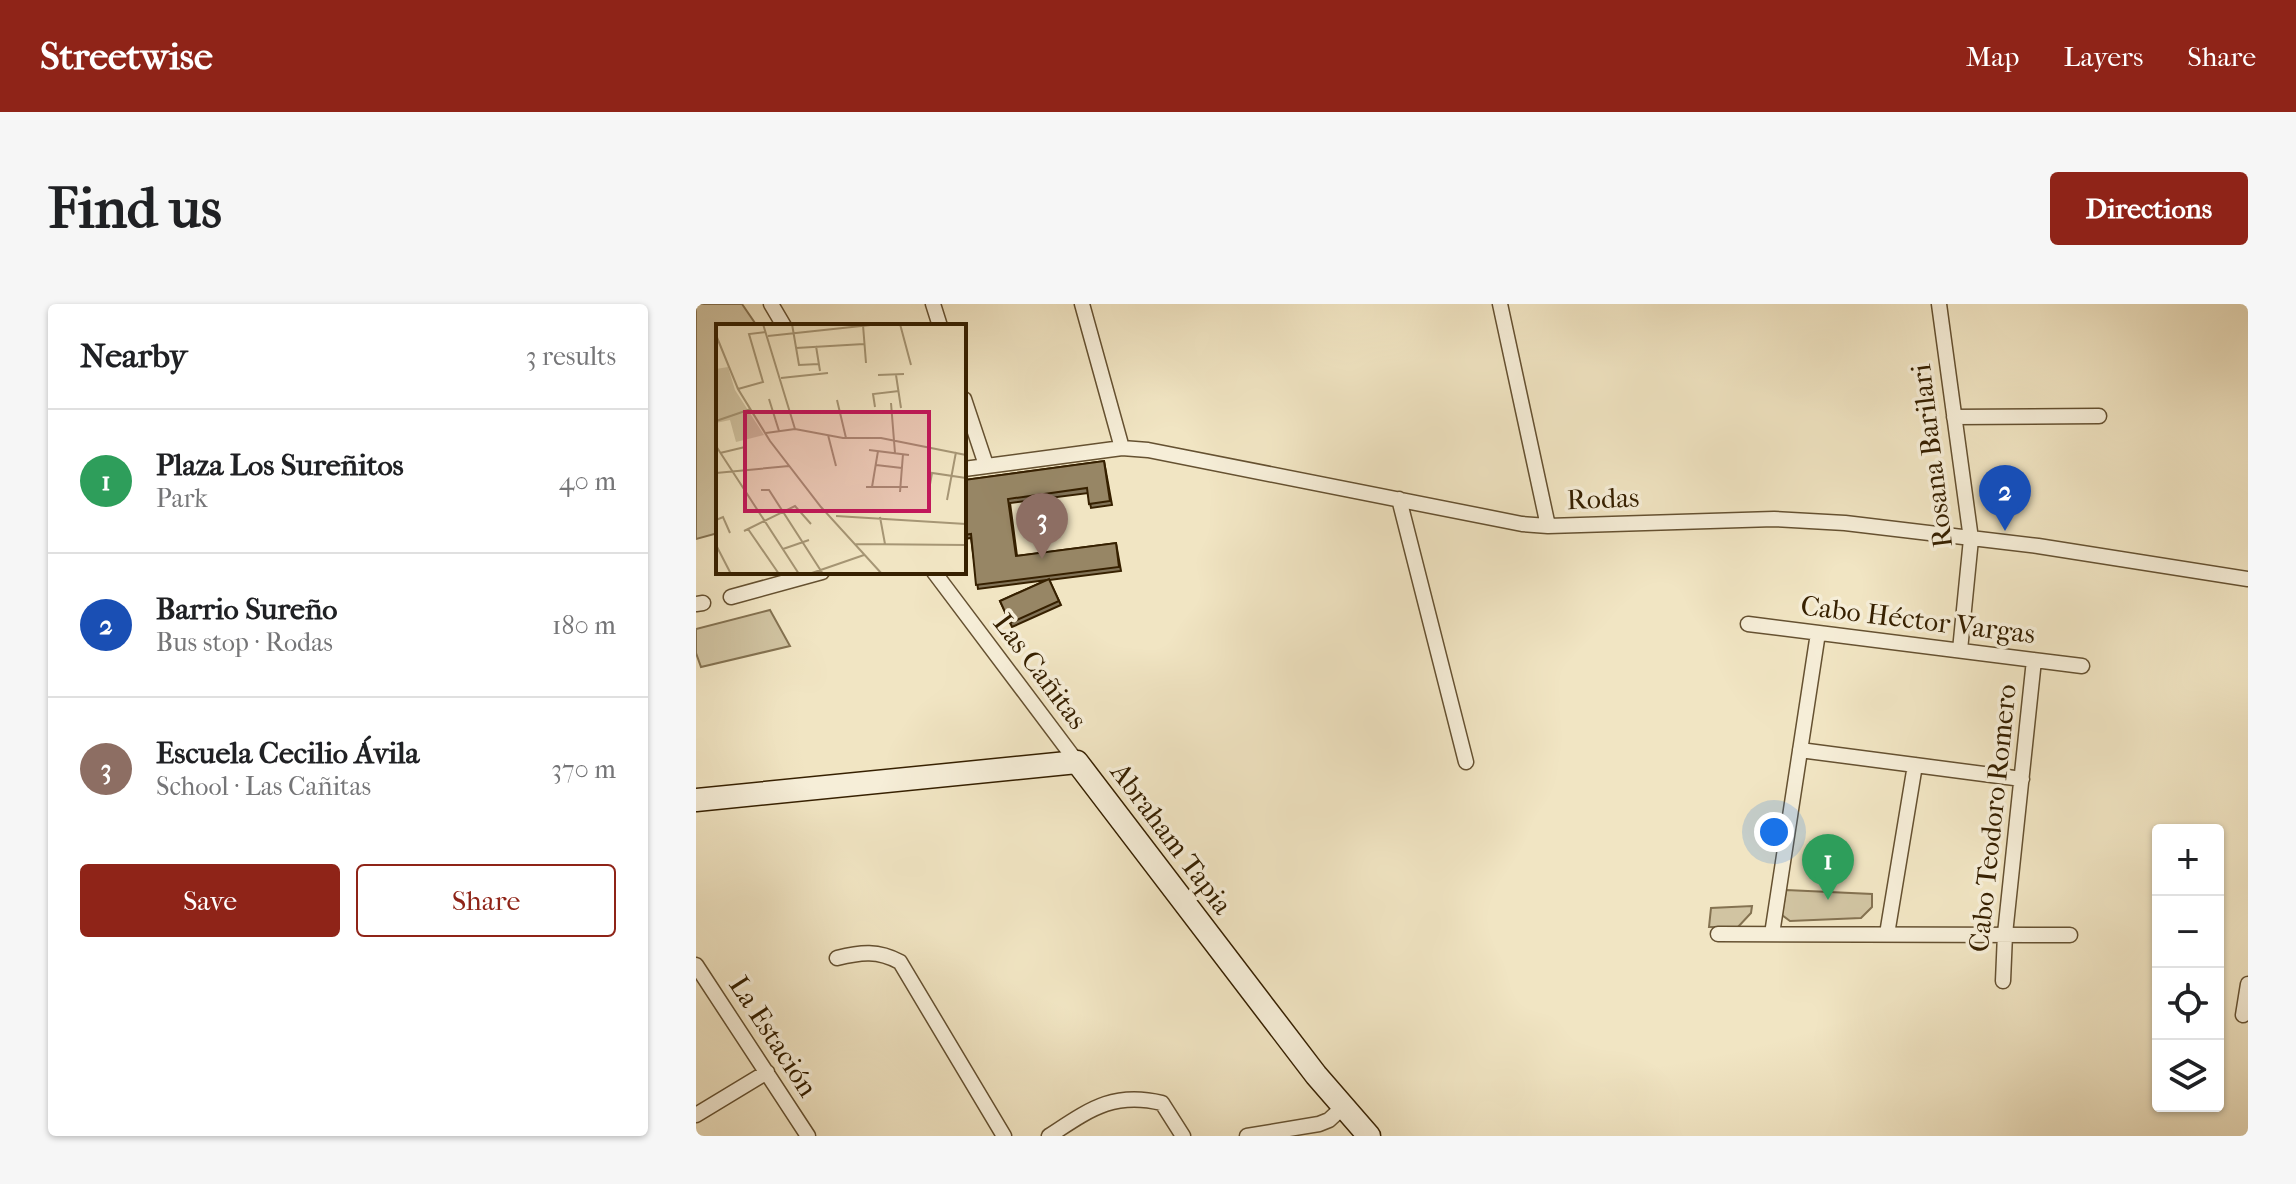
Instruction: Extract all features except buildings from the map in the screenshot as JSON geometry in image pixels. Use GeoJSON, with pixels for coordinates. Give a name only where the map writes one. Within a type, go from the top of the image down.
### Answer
{"type":"FeatureCollection","features":[{"type":"Feature","properties":{"kind":"street"},"geometry":{"type":"LineString","coordinates":[[771,304],[783,324]]}},
{"type":"Feature","properties":{"kind":"street"},"geometry":{"type":"LineString","coordinates":[[933,304],[939,324]]}},
{"type":"Feature","properties":{"kind":"street"},"geometry":{"type":"LineString","coordinates":[[1082,304],[1122,448]]}},
{"type":"Feature","properties":{"kind":"street"},"geometry":{"type":"LineString","coordinates":[[1500,304],[1548,526]]}},
{"type":"Feature","properties":{"kind":"street","name":"Rosana Barilari"},"geometry":{"type":"LineString","coordinates":[[1939,304],[1971,539],[1960,650]]}},
{"type":"Feature","properties":{"kind":"street"},"geometry":{"type":"LineString","coordinates":[[966,405],[986,465]]}},
{"type":"Feature","properties":{"kind":"street"},"geometry":{"type":"LineString","coordinates":[[1954,417],[2099,416]]}},
{"type":"Feature","properties":{"kind":"street","name":"Rodas"},"geometry":{"type":"LineString","coordinates":[[966,469],[1122,448],[1184,455],[1522,524],[1548,526],[1774,519],[1845,523],[2038,546],[2248,579]]}},
{"type":"Feature","properties":{"kind":"street"},"geometry":{"type":"LineString","coordinates":[[1399,499],[1466,762]]}},
{"type":"Feature","properties":{"kind":"street"},"geometry":{"type":"LineString","coordinates":[[731,597],[815,574]]}},
{"type":"Feature","properties":{"kind":"street","name":"Las Cañitas"},"geometry":{"type":"LineString","coordinates":[[936,574],[1077,762]]}},
{"type":"Feature","properties":{"kind":"street","name":"Cabo Héctor Vargas"},"geometry":{"type":"LineString","coordinates":[[1748,624],[2082,666]]}},
{"type":"Feature","properties":{"kind":"street"},"geometry":{"type":"LineString","coordinates":[[1772,934],[1818,633]]}},
{"type":"Feature","properties":{"kind":"street","name":"Cabo Teodoro Romero"},"geometry":{"type":"LineString","coordinates":[[2003,981],[2005,934],[2034,660]]}},
{"type":"Feature","properties":{"kind":"street"},"geometry":{"type":"LineString","coordinates":[[1800,750],[2022,779]]}},
{"type":"Feature","properties":{"kind":"street","name":"Abraham Tapia"},"geometry":{"type":"LineString","coordinates":[[696,800],[1077,762],[1342,1108],[1369,1136]]}},
{"type":"Feature","properties":{"kind":"street"},"geometry":{"type":"LineString","coordinates":[[1887,934],[1915,765]]}},
{"type":"Feature","properties":{"kind":"street"},"geometry":{"type":"LineString","coordinates":[[1718,934],[2070,935]]}},
{"type":"Feature","properties":{"kind":"street"},"geometry":{"type":"LineString","coordinates":[[837,958],[860,953],[884,953],[900,962],[1004,1136]]}},
{"type":"Feature","properties":{"kind":"street","name":"La Estación"},"geometry":{"type":"LineString","coordinates":[[696,965],[808,1136]]}},
{"type":"Feature","properties":{"kind":"street"},"geometry":{"type":"LineString","coordinates":[[2243,1015],[2248,984]]}},
{"type":"Feature","properties":{"kind":"street"},"geometry":{"type":"LineString","coordinates":[[696,1115],[767,1072]]}},
{"type":"Feature","properties":{"kind":"street"},"geometry":{"type":"LineString","coordinates":[[1049,1136],[1082,1115],[1118,1099],[1142,1098],[1162,1103],[1183,1136]]}},
{"type":"Feature","properties":{"kind":"street"},"geometry":{"type":"LineString","coordinates":[[1247,1136],[1319,1124],[1329,1120],[1342,1108]]}},
{"type":"Feature","properties":{"kind":"shaded area"},"geometry":{"type":"Polygon","coordinates":[[[696,304],[742,304],[756,324],[716,324],[716,534],[696,539],[696,304]]]}},
{"type":"Feature","properties":{"kind":"shaded area"},"geometry":{"type":"Polygon","coordinates":[[[770,610],[790,646],[701,667],[696,653],[696,629],[770,610]]]}},
{"type":"Feature","properties":{"kind":"shaded area"},"geometry":{"type":"Polygon","coordinates":[[[1786,890],[1872,894],[1872,907],[1861,918],[1790,921],[1782,915],[1786,890]]]}},
{"type":"Feature","properties":{"kind":"shaded area"},"geometry":{"type":"Polygon","coordinates":[[[1752,906],[1751,913],[1738,927],[1709,927],[1711,908],[1752,906]]]}},
{"type":"Feature","properties":{"kind":"place","name":"Barrio Sureño"},"geometry":{"type":"Point","coordinates":[2005,531]}},
{"type":"Feature","properties":{"kind":"place","name":"Escuela Cecilio Ávila"},"geometry":{"type":"Point","coordinates":[1042,559]}},
{"type":"Feature","properties":{"kind":"place","name":"Plaza Los Sureñitos"},"geometry":{"type":"Point","coordinates":[1828,900]}}]}
